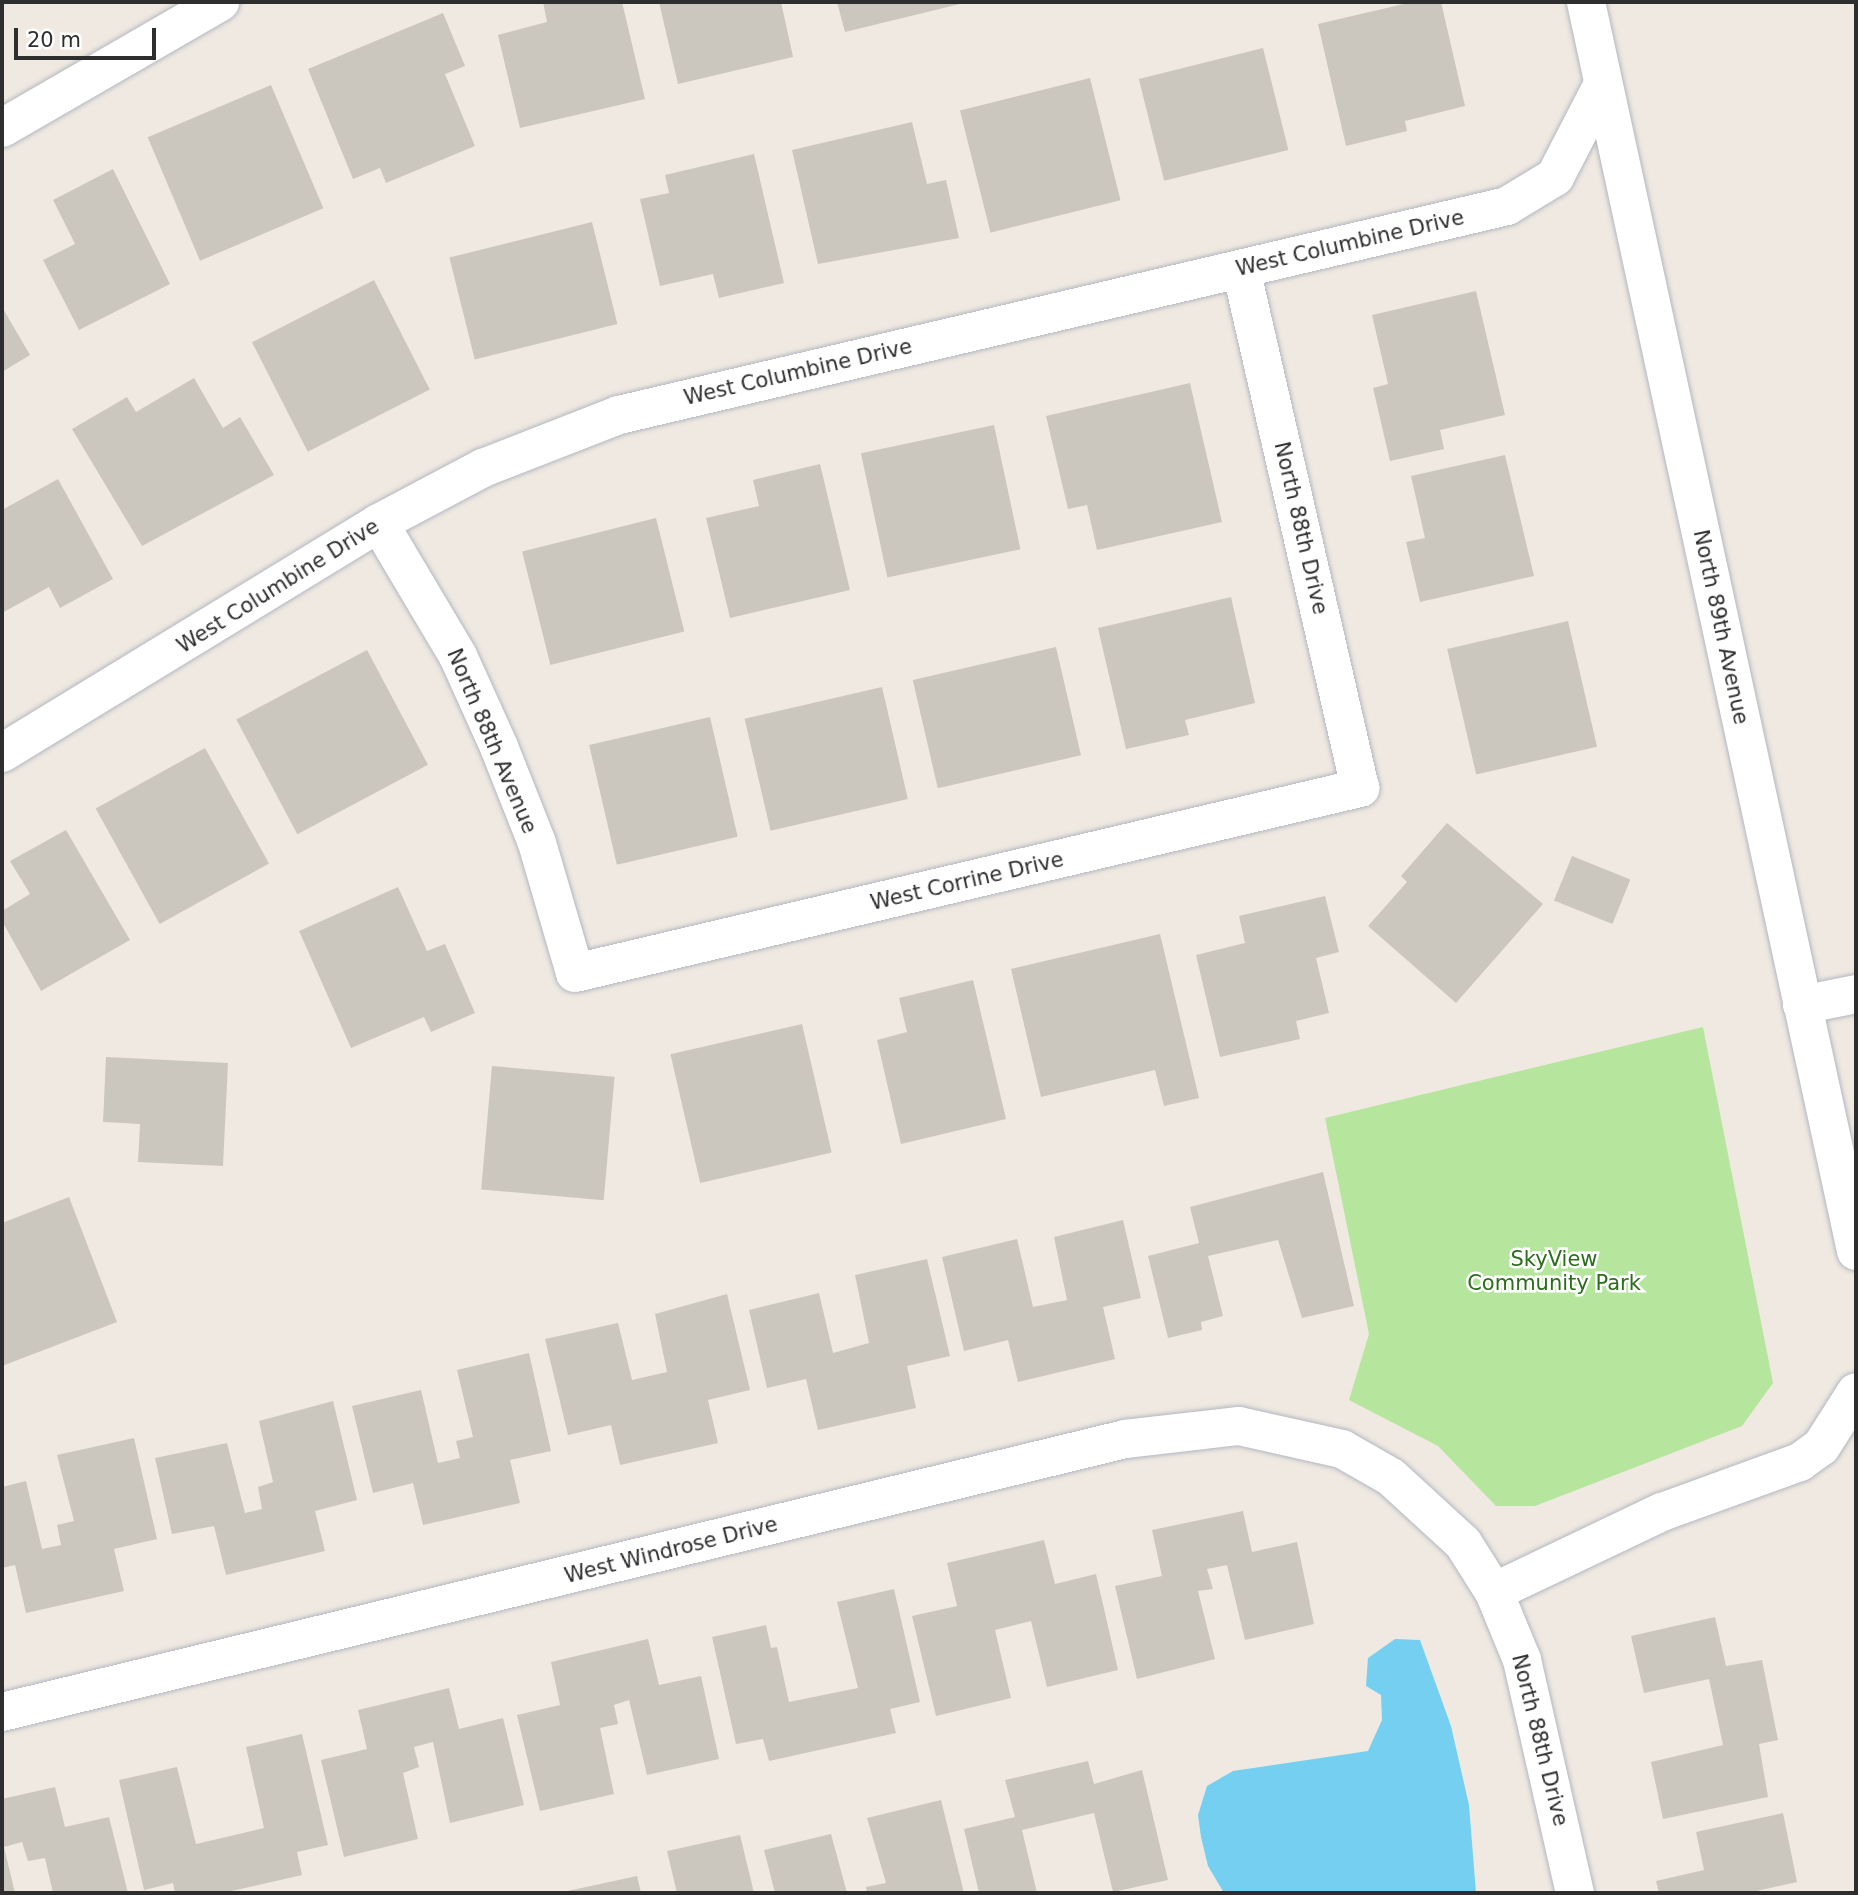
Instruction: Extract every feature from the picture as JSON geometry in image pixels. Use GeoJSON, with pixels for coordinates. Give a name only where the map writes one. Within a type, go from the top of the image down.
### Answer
{"type":"FeatureCollection","features":[{"type":"Feature","properties":{"kind":"street"},"geometry":{"type":"LineString","coordinates":[[2,128],[220,2]]}},
{"type":"Feature","properties":{"kind":"street","name":"North 89th Avenue"},"geometry":{"type":"LineString","coordinates":[[1586,2],[1856,1251]]}},
{"type":"Feature","properties":{"kind":"street","name":"West Columbine Drive"},"geometry":{"type":"LineString","coordinates":[[2,753],[379,523],[483,468],[618,415],[1507,206],[1534,194],[1555,177],[1603,84]]}},
{"type":"Feature","properties":{"kind":"street","name":"North 88th Drive"},"geometry":{"type":"LineString","coordinates":[[1241,269],[1360,788]]}},
{"type":"Feature","properties":{"kind":"street","name":"North 88th Avenue"},"geometry":{"type":"LineString","coordinates":[[379,523],[458,656],[499,747],[537,844],[575,973]]}},
{"type":"Feature","properties":{"kind":"street","name":"West Corrine Drive"},"geometry":{"type":"LineString","coordinates":[[575,973],[1360,788]]}},
{"type":"Feature","properties":{"kind":"street"},"geometry":{"type":"LineString","coordinates":[[1802,1005],[1856,994]]}},
{"type":"Feature","properties":{"kind":"street"},"geometry":{"type":"LineString","coordinates":[[1494,1592],[1662,1512],[1800,1462],[1821,1447],[1856,1392]]}},
{"type":"Feature","properties":{"kind":"street","name":"West Windrose Drive"},"geometry":{"type":"LineString","coordinates":[[2,1712],[1125,1439],[1239,1426],[1342,1450]]}},
{"type":"Feature","properties":{"kind":"street","name":"North 88th Drive"},"geometry":{"type":"LineString","coordinates":[[1342,1450],[1427,1506],[1463,1542],[1494,1592],[1535,1705],[1576,1893]]}},
{"type":"Feature","properties":{"kind":"green space","name":"SkyView Community Park"},"geometry":{"type":"Polygon","coordinates":[[[1703,1027],[1773,1383],[1742,1426],[1535,1506],[1496,1506],[1438,1446],[1349,1400],[1369,1334],[1325,1118],[1703,1027]]]}},
{"type":"Feature","properties":{"kind":"water"},"geometry":{"type":"Polygon","coordinates":[[[1395,1639],[1420,1640],[1451,1726],[1469,1805],[1476,1893],[1224,1893],[1208,1866],[1201,1837],[1198,1815],[1207,1786],[1233,1771],[1368,1751],[1382,1720],[1381,1695],[1366,1686],[1368,1658],[1395,1639]]]}},
{"type":"Feature","properties":{"kind":"building"},"geometry":{"type":"Polygon","coordinates":[[[543,2],[622,2],[645,99],[520,128],[498,35],[547,22],[543,2]]]}},
{"type":"Feature","properties":{"kind":"building"},"geometry":{"type":"Polygon","coordinates":[[[659,2],[781,2],[793,57],[678,84],[659,2]]]}},
{"type":"Feature","properties":{"kind":"building"},"geometry":{"type":"Polygon","coordinates":[[[837,2],[964,2],[964,3],[845,32],[837,2]]]}},
{"type":"Feature","properties":{"kind":"building"},"geometry":{"type":"Polygon","coordinates":[[[1412,2],[1441,2],[1465,106],[1405,121],[1407,131],[1346,146],[1318,24],[1412,2]]]}},
{"type":"Feature","properties":{"kind":"building"},"geometry":{"type":"Polygon","coordinates":[[[443,13],[465,66],[445,74],[475,146],[386,183],[380,168],[353,179],[308,69],[443,13]]]}},
{"type":"Feature","properties":{"kind":"building"},"geometry":{"type":"Polygon","coordinates":[[[1263,48],[1288,150],[1164,181],[1139,79],[1263,48]]]}},
{"type":"Feature","properties":{"kind":"building"},"geometry":{"type":"Polygon","coordinates":[[[1090,78],[1120,200],[990,233],[960,110],[1090,78]]]}},
{"type":"Feature","properties":{"kind":"building"},"geometry":{"type":"Polygon","coordinates":[[[271,85],[323,208],[200,261],[148,137],[271,85]]]}},
{"type":"Feature","properties":{"kind":"building"},"geometry":{"type":"Polygon","coordinates":[[[912,122],[927,184],[946,180],[959,238],[818,264],[792,150],[912,122]]]}},
{"type":"Feature","properties":{"kind":"building"},"geometry":{"type":"Polygon","coordinates":[[[754,154],[784,283],[719,298],[713,274],[660,286],[640,199],[669,193],[665,175],[754,154]]]}},
{"type":"Feature","properties":{"kind":"building"},"geometry":{"type":"Polygon","coordinates":[[[113,169],[170,284],[79,330],[43,260],[75,244],[53,200],[113,169]]]}},
{"type":"Feature","properties":{"kind":"building"},"geometry":{"type":"Polygon","coordinates":[[[592,222],[617,324],[475,359],[449,258],[592,222]]]}},
{"type":"Feature","properties":{"kind":"building"},"geometry":{"type":"Polygon","coordinates":[[[374,280],[430,390],[308,452],[252,342],[374,280]]]}},
{"type":"Feature","properties":{"kind":"building"},"geometry":{"type":"Polygon","coordinates":[[[1476,291],[1505,415],[1440,430],[1444,449],[1390,461],[1373,388],[1388,384],[1372,315],[1476,291]]]}},
{"type":"Feature","properties":{"kind":"building"},"geometry":{"type":"Polygon","coordinates":[[[2,307],[30,355],[2,372],[2,307]]]}},
{"type":"Feature","properties":{"kind":"building"},"geometry":{"type":"Polygon","coordinates":[[[194,378],[223,428],[240,417],[274,475],[142,546],[72,429],[127,397],[136,412],[194,378]]]}},
{"type":"Feature","properties":{"kind":"building"},"geometry":{"type":"Polygon","coordinates":[[[1190,383],[1222,522],[1097,550],[1087,505],[1068,509],[1046,416],[1190,383]]]}},
{"type":"Feature","properties":{"kind":"building"},"geometry":{"type":"Polygon","coordinates":[[[994,425],[1020,549],[887,578],[861,453],[994,425]]]}},
{"type":"Feature","properties":{"kind":"building"},"geometry":{"type":"Polygon","coordinates":[[[1505,455],[1534,576],[1420,602],[1406,542],[1425,538],[1411,476],[1505,455]]]}},
{"type":"Feature","properties":{"kind":"building"},"geometry":{"type":"Polygon","coordinates":[[[820,464],[850,590],[730,618],[706,518],[759,506],[753,480],[820,464]]]}},
{"type":"Feature","properties":{"kind":"building"},"geometry":{"type":"Polygon","coordinates":[[[58,479],[113,579],[60,608],[49,587],[2,613],[2,510],[58,479]]]}},
{"type":"Feature","properties":{"kind":"building"},"geometry":{"type":"Polygon","coordinates":[[[656,518],[684,632],[550,665],[522,551],[656,518]]]}},
{"type":"Feature","properties":{"kind":"building"},"geometry":{"type":"Polygon","coordinates":[[[1231,597],[1255,703],[1185,720],[1189,735],[1126,749],[1098,628],[1231,597]]]}},
{"type":"Feature","properties":{"kind":"building"},"geometry":{"type":"Polygon","coordinates":[[[1568,621],[1597,747],[1476,775],[1447,649],[1568,621]]]}},
{"type":"Feature","properties":{"kind":"building"},"geometry":{"type":"Polygon","coordinates":[[[1056,647],[1081,755],[938,788],[913,680],[1056,647]]]}},
{"type":"Feature","properties":{"kind":"building"},"geometry":{"type":"Polygon","coordinates":[[[367,650],[428,765],[297,834],[236,719],[367,650]]]}},
{"type":"Feature","properties":{"kind":"building"},"geometry":{"type":"Polygon","coordinates":[[[882,687],[908,799],[770,831],[745,719],[882,687]]]}},
{"type":"Feature","properties":{"kind":"building"},"geometry":{"type":"Polygon","coordinates":[[[710,717],[738,837],[617,865],[589,745],[710,717]]]}},
{"type":"Feature","properties":{"kind":"building"},"geometry":{"type":"Polygon","coordinates":[[[205,748],[269,863],[160,924],[96,809],[205,748]]]}},
{"type":"Feature","properties":{"kind":"building"},"geometry":{"type":"Polygon","coordinates":[[[1447,823],[1543,904],[1456,1003],[1368,926],[1407,882],[1401,876],[1447,823]]]}},
{"type":"Feature","properties":{"kind":"building"},"geometry":{"type":"Polygon","coordinates":[[[66,830],[130,940],[41,991],[2,921],[2,911],[30,894],[10,861],[66,830]]]}},
{"type":"Feature","properties":{"kind":"building"},"geometry":{"type":"Polygon","coordinates":[[[1572,856],[1630,880],[1612,924],[1554,901],[1572,856]]]}},
{"type":"Feature","properties":{"kind":"building"},"geometry":{"type":"Polygon","coordinates":[[[398,887],[427,951],[445,944],[475,1013],[431,1032],[424,1017],[351,1048],[299,931],[398,887]]]}},
{"type":"Feature","properties":{"kind":"building"},"geometry":{"type":"Polygon","coordinates":[[[1325,896],[1339,952],[1316,958],[1329,1013],[1296,1021],[1300,1039],[1220,1057],[1196,955],[1245,943],[1239,916],[1325,896]]]}},
{"type":"Feature","properties":{"kind":"building"},"geometry":{"type":"Polygon","coordinates":[[[1160,934],[1199,1098],[1164,1106],[1155,1070],[1041,1097],[1011,969],[1160,934]]]}},
{"type":"Feature","properties":{"kind":"building"},"geometry":{"type":"Polygon","coordinates":[[[973,980],[1006,1119],[901,1144],[877,1040],[907,1032],[899,998],[973,980]]]}},
{"type":"Feature","properties":{"kind":"building"},"geometry":{"type":"Polygon","coordinates":[[[802,1024],[832,1153],[700,1183],[670,1054],[802,1024]]]}},
{"type":"Feature","properties":{"kind":"building"},"geometry":{"type":"Polygon","coordinates":[[[106,1057],[228,1063],[223,1166],[138,1162],[140,1124],[103,1122],[106,1057]]]}},
{"type":"Feature","properties":{"kind":"building"},"geometry":{"type":"Polygon","coordinates":[[[492,1066],[615,1077],[604,1200],[481,1190],[492,1066]]]}},
{"type":"Feature","properties":{"kind":"building"},"geometry":{"type":"Polygon","coordinates":[[[1323,1172],[1354,1306],[1302,1318],[1278,1240],[1208,1256],[1223,1316],[1201,1322],[1202,1330],[1168,1338],[1148,1256],[1199,1243],[1190,1207],[1323,1172]]]}},
{"type":"Feature","properties":{"kind":"building"},"geometry":{"type":"Polygon","coordinates":[[[69,1197],[117,1322],[2,1366],[2,1223],[69,1197]]]}},
{"type":"Feature","properties":{"kind":"building"},"geometry":{"type":"Polygon","coordinates":[[[1123,1220],[1141,1298],[1103,1307],[1115,1359],[1018,1382],[1008,1340],[964,1351],[942,1257],[1017,1239],[1033,1307],[1067,1300],[1054,1237],[1123,1220]]]}},
{"type":"Feature","properties":{"kind":"building"},"geometry":{"type":"Polygon","coordinates":[[[927,1259],[950,1356],[907,1366],[916,1408],[818,1430],[806,1379],[767,1388],[749,1310],[819,1293],[833,1353],[869,1343],[855,1275],[927,1259]]]}},
{"type":"Feature","properties":{"kind":"building"},"geometry":{"type":"Polygon","coordinates":[[[727,1294],[750,1390],[708,1400],[718,1443],[620,1465],[611,1425],[568,1435],[545,1339],[618,1323],[632,1380],[667,1372],[655,1314],[727,1294]]]}},
{"type":"Feature","properties":{"kind":"building"},"geometry":{"type":"Polygon","coordinates":[[[529,1353],[551,1451],[510,1460],[520,1503],[423,1525],[413,1483],[373,1493],[352,1406],[421,1390],[438,1463],[460,1458],[456,1441],[473,1437],[457,1370],[529,1353]]]}},
{"type":"Feature","properties":{"kind":"building"},"geometry":{"type":"Polygon","coordinates":[[[333,1401],[357,1500],[315,1511],[325,1551],[226,1575],[214,1526],[172,1534],[155,1458],[227,1443],[245,1513],[262,1509],[258,1487],[273,1482],[259,1421],[333,1401]]]}},
{"type":"Feature","properties":{"kind":"building"},"geometry":{"type":"Polygon","coordinates":[[[134,1438],[157,1539],[114,1549],[124,1591],[26,1613],[15,1565],[2,1568],[2,1487],[26,1481],[42,1549],[61,1545],[57,1525],[74,1521],[57,1455],[134,1438]]]}},
{"type":"Feature","properties":{"kind":"building"},"geometry":{"type":"Polygon","coordinates":[[[1243,1511],[1252,1552],[1297,1542],[1314,1624],[1245,1640],[1227,1565],[1207,1569],[1213,1589],[1198,1591],[1215,1659],[1137,1679],[1115,1586],[1162,1576],[1152,1530],[1243,1511]]]}},
{"type":"Feature","properties":{"kind":"building"},"geometry":{"type":"Polygon","coordinates":[[[1044,1540],[1055,1584],[1096,1574],[1118,1670],[1047,1687],[1031,1621],[995,1630],[1011,1698],[936,1716],[912,1616],[957,1606],[947,1563],[1044,1540]]]}},
{"type":"Feature","properties":{"kind":"building"},"geometry":{"type":"Polygon","coordinates":[[[894,1589],[920,1702],[890,1709],[896,1733],[769,1761],[763,1739],[736,1744],[712,1637],[766,1625],[771,1648],[777,1647],[789,1702],[858,1688],[837,1602],[894,1589]]]}},
{"type":"Feature","properties":{"kind":"building"},"geometry":{"type":"Polygon","coordinates":[[[1715,1617],[1726,1666],[1762,1660],[1778,1740],[1759,1744],[1768,1797],[1663,1819],[1651,1762],[1723,1745],[1709,1679],[1644,1693],[1631,1636],[1715,1617]]]}},
{"type":"Feature","properties":{"kind":"building"},"geometry":{"type":"Polygon","coordinates":[[[648,1639],[659,1685],[701,1676],[719,1759],[647,1775],[629,1700],[614,1705],[618,1724],[600,1728],[614,1794],[540,1811],[517,1715],[560,1705],[551,1662],[648,1639]]]}},
{"type":"Feature","properties":{"kind":"building"},"geometry":{"type":"Polygon","coordinates":[[[449,1688],[459,1729],[503,1718],[524,1805],[450,1823],[433,1742],[414,1747],[419,1767],[403,1773],[418,1839],[344,1857],[321,1760],[367,1749],[358,1710],[449,1688]]]}},
{"type":"Feature","properties":{"kind":"building"},"geometry":{"type":"Polygon","coordinates":[[[302,1734],[328,1845],[297,1852],[302,1875],[223,1893],[175,1893],[173,1883],[144,1890],[119,1780],[177,1767],[196,1844],[264,1828],[246,1747],[302,1734]]]}},
{"type":"Feature","properties":{"kind":"building"},"geometry":{"type":"Polygon","coordinates":[[[1088,1761],[1094,1784],[1142,1770],[1168,1880],[1113,1892],[1094,1813],[1022,1830],[1037,1893],[979,1893],[964,1829],[1015,1817],[1005,1780],[1088,1761]]]}},
{"type":"Feature","properties":{"kind":"building"},"geometry":{"type":"Polygon","coordinates":[[[55,1787],[65,1827],[109,1817],[128,1893],[53,1893],[45,1858],[28,1861],[22,1842],[4,1847],[15,1893],[2,1893],[2,1799],[55,1787]]]}},
{"type":"Feature","properties":{"kind":"building"},"geometry":{"type":"Polygon","coordinates":[[[941,1800],[964,1893],[867,1893],[866,1887],[886,1883],[867,1818],[941,1800]]]}},
{"type":"Feature","properties":{"kind":"building"},"geometry":{"type":"Polygon","coordinates":[[[1783,1813],[1797,1882],[1748,1893],[1659,1893],[1656,1881],[1704,1870],[1696,1832],[1783,1813]]]}},
{"type":"Feature","properties":{"kind":"building"},"geometry":{"type":"Polygon","coordinates":[[[831,1834],[847,1893],[775,1893],[764,1850],[831,1834]]]}},
{"type":"Feature","properties":{"kind":"building"},"geometry":{"type":"Polygon","coordinates":[[[740,1835],[754,1893],[677,1893],[667,1851],[740,1835]]]}},
{"type":"Feature","properties":{"kind":"building"},"geometry":{"type":"Polygon","coordinates":[[[637,1876],[641,1893],[563,1893],[563,1892],[637,1876]]]}}]}
